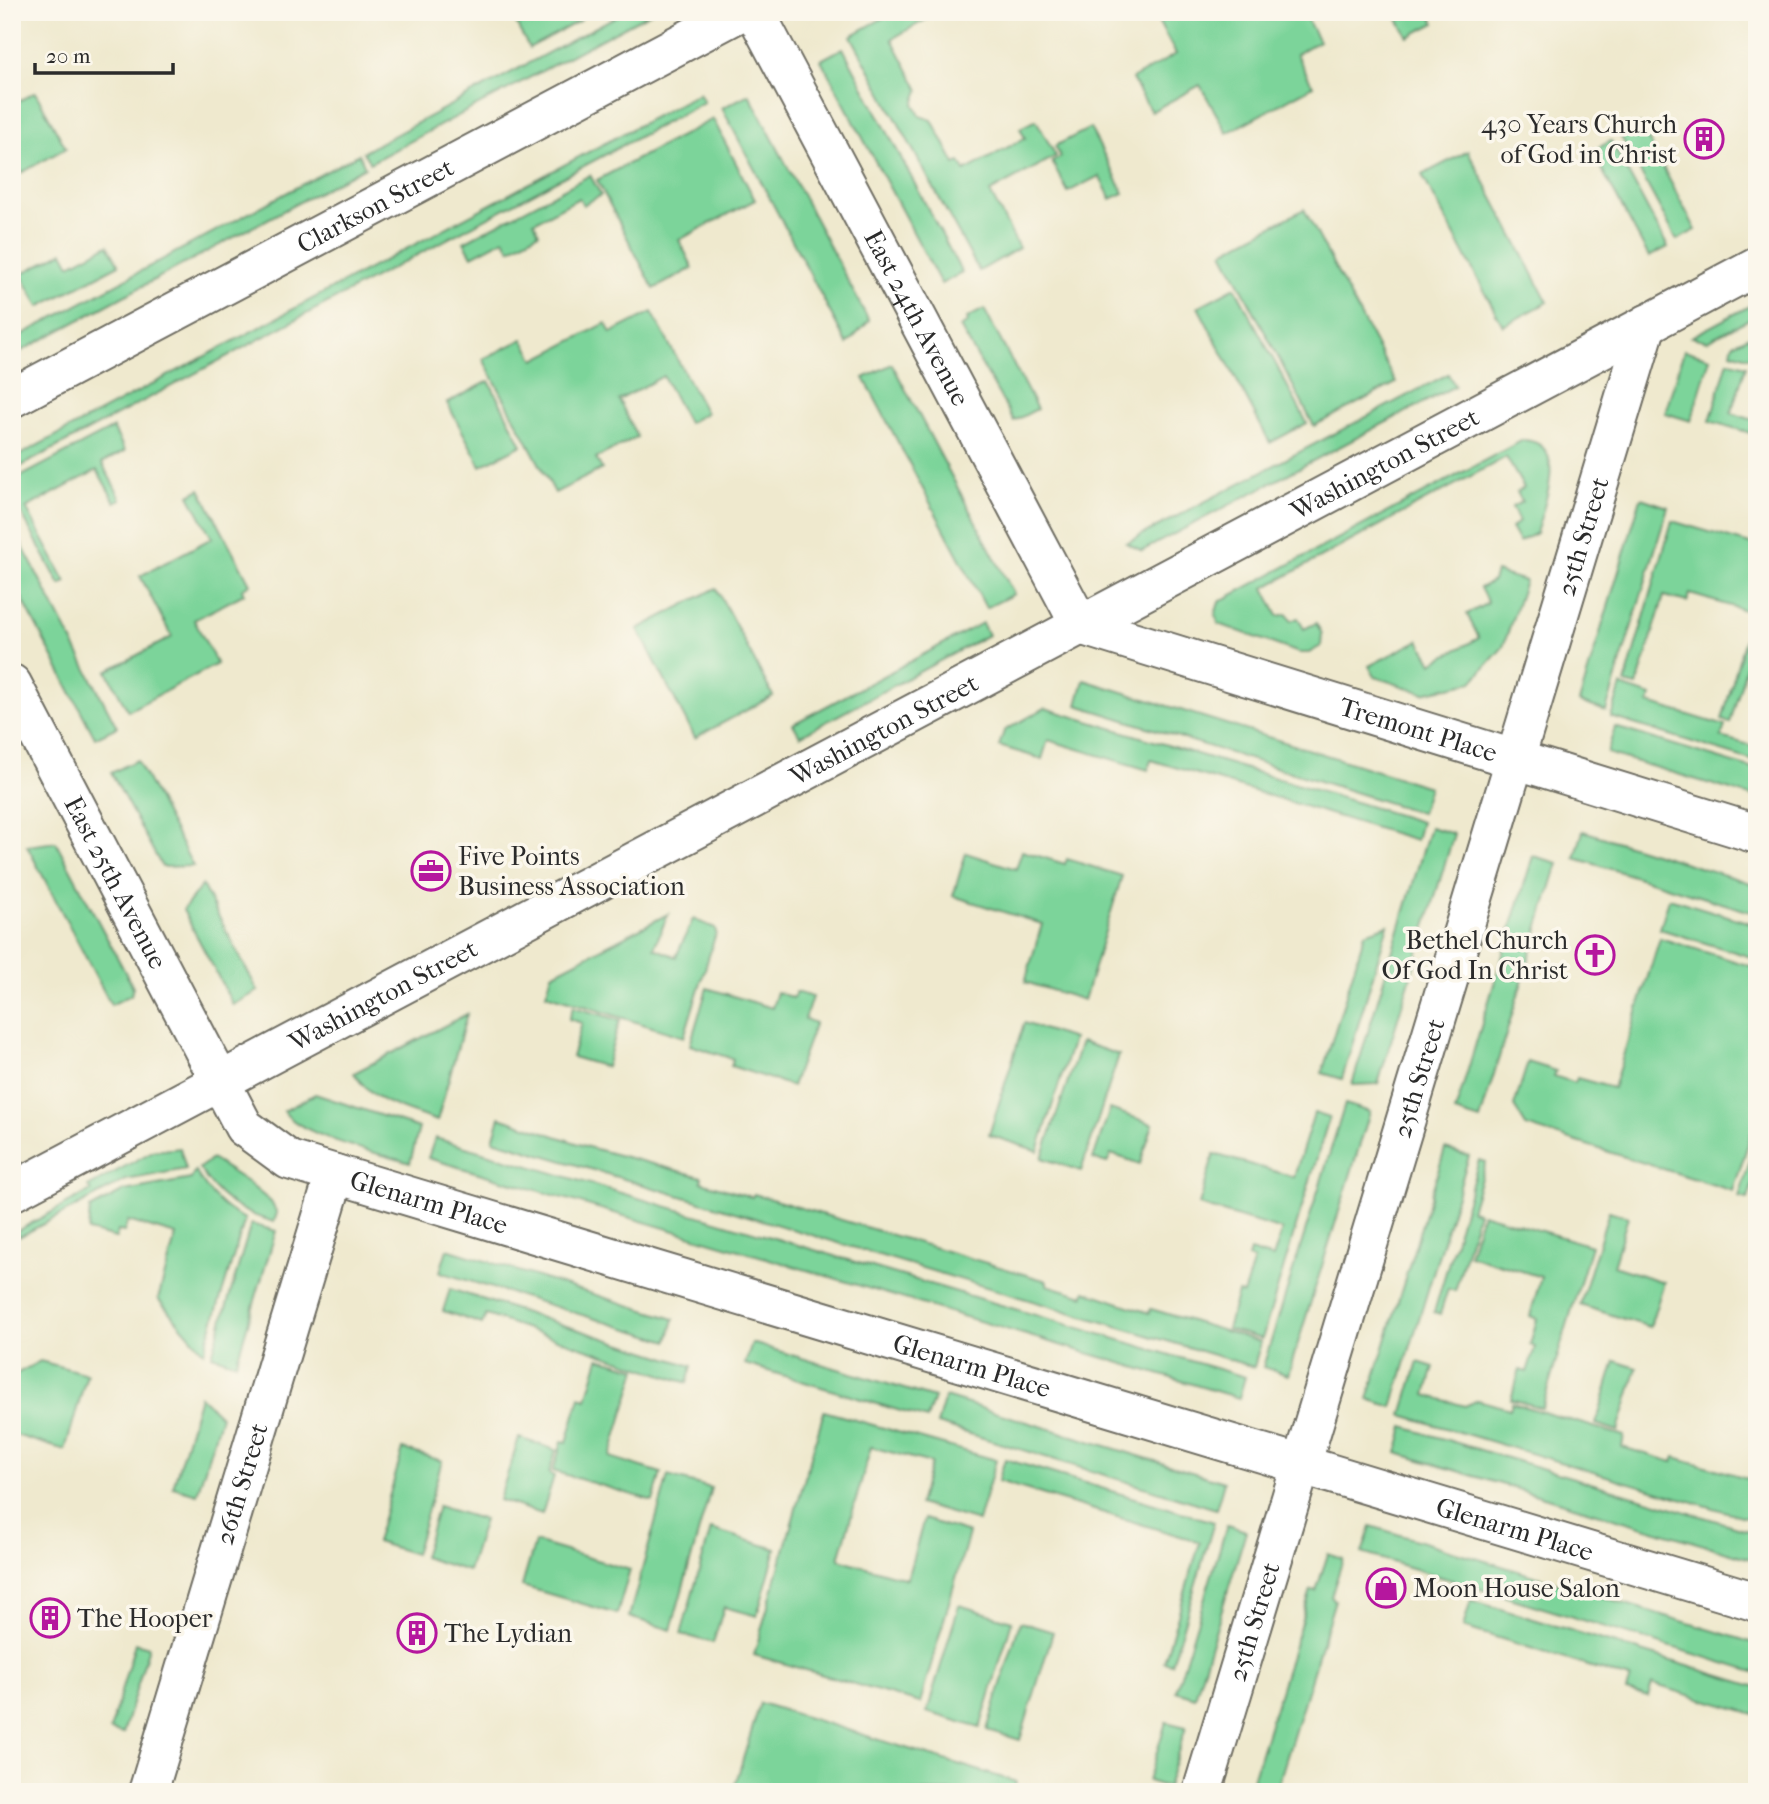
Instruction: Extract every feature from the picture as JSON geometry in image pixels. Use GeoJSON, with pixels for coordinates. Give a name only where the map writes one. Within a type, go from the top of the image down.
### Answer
{"type":"FeatureCollection","features":[{"type":"Feature","properties":{"kind":"street","name":"Clarkson Street"},"geometry":{"type":"LineString","coordinates":[[12,398],[740,12]]}},
{"type":"Feature","properties":{"kind":"street","name":"East 24th Avenue"},"geometry":{"type":"LineString","coordinates":[[755,12],[1080,625]]}},
{"type":"Feature","properties":{"kind":"street","name":"Washington Street"},"geometry":{"type":"LineString","coordinates":[[12,1192],[1757,266]]}},
{"type":"Feature","properties":{"kind":"street","name":"25th Street"},"geometry":{"type":"LineString","coordinates":[[1202,1792],[1647,324]]}},
{"type":"Feature","properties":{"kind":"street","name":"Tremont Place"},"geometry":{"type":"LineString","coordinates":[[1080,625],[1757,834]]}},
{"type":"Feature","properties":{"kind":"street","name":"East 25th Avenue"},"geometry":{"type":"LineString","coordinates":[[12,684],[220,1081]]}},
{"type":"Feature","properties":{"kind":"street","name":"Glenarm Place"},"geometry":{"type":"LineString","coordinates":[[220,1081],[243,1127],[289,1160],[1757,1602]]}},
{"type":"Feature","properties":{"kind":"street","name":"26th Street"},"geometry":{"type":"LineString","coordinates":[[148,1792],[335,1174]]}},
{"type":"Feature","properties":{"kind":"green space"},"geometry":{"type":"Polygon","coordinates":[[[510,12],[577,12],[581,20],[529,48],[510,12]]]}},
{"type":"Feature","properties":{"kind":"green space"},"geometry":{"type":"Polygon","coordinates":[[[624,12],[652,12],[370,163],[363,152],[624,12]]]}},
{"type":"Feature","properties":{"kind":"green space"},"geometry":{"type":"Polygon","coordinates":[[[894,12],[923,12],[927,19],[892,39],[919,90],[914,104],[920,116],[932,120],[955,164],[960,162],[965,171],[1025,138],[1020,128],[1036,120],[1056,156],[990,192],[1019,248],[979,271],[851,36],[894,12]]]}},
{"type":"Feature","properties":{"kind":"green space"},"geometry":{"type":"Polygon","coordinates":[[[1153,12],[1303,12],[1319,41],[1296,54],[1313,86],[1227,133],[1200,85],[1151,112],[1132,79],[1176,54],[1153,12]]]}},
{"type":"Feature","properties":{"kind":"green space"},"geometry":{"type":"Polygon","coordinates":[[[1394,12],[1429,12],[1435,23],[1408,37],[1394,12]]]}},
{"type":"Feature","properties":{"kind":"green space"},"geometry":{"type":"Polygon","coordinates":[[[843,48],[962,273],[941,284],[821,60],[843,48]]]}},
{"type":"Feature","properties":{"kind":"green space"},"geometry":{"type":"Polygon","coordinates":[[[35,92],[66,148],[21,173],[12,157],[12,105],[35,92]]]}},
{"type":"Feature","properties":{"kind":"green space"},"geometry":{"type":"Polygon","coordinates":[[[699,93],[704,102],[12,471],[12,459],[699,93]]]}},
{"type":"Feature","properties":{"kind":"green space"},"geometry":{"type":"Polygon","coordinates":[[[749,94],[869,321],[847,344],[722,108],[749,94]]]}},
{"type":"Feature","properties":{"kind":"green space"},"geometry":{"type":"Polygon","coordinates":[[[713,119],[755,200],[679,240],[693,268],[654,289],[597,180],[713,119]]]}},
{"type":"Feature","properties":{"kind":"green space"},"geometry":{"type":"Polygon","coordinates":[[[1640,124],[1696,230],[1677,240],[1620,135],[1640,124]]]}},
{"type":"Feature","properties":{"kind":"green space"},"geometry":{"type":"Polygon","coordinates":[[[1090,128],[1124,193],[1111,199],[1099,176],[1068,192],[1052,162],[1061,157],[1055,146],[1090,128]]]}},
{"type":"Feature","properties":{"kind":"green space"},"geometry":{"type":"Polygon","coordinates":[[[1611,141],[1668,247],[1649,257],[1592,151],[1611,141]]]}},
{"type":"Feature","properties":{"kind":"green space"},"geometry":{"type":"Polygon","coordinates":[[[1468,151],[1548,302],[1503,326],[1422,175],[1468,151]]]}},
{"type":"Feature","properties":{"kind":"green space"},"geometry":{"type":"Polygon","coordinates":[[[359,154],[365,167],[12,356],[12,340],[359,154]]]}},
{"type":"Feature","properties":{"kind":"green space"},"geometry":{"type":"Polygon","coordinates":[[[590,175],[601,195],[583,205],[579,198],[534,222],[539,233],[510,249],[504,239],[472,256],[464,242],[590,175]]]}},
{"type":"Feature","properties":{"kind":"green space"},"geometry":{"type":"Polygon","coordinates":[[[1304,209],[1396,383],[1314,426],[1223,252],[1304,209]]]}},
{"type":"Feature","properties":{"kind":"green space"},"geometry":{"type":"Polygon","coordinates":[[[108,245],[119,265],[39,307],[21,274],[63,252],[70,265],[108,245]]]}},
{"type":"Feature","properties":{"kind":"green space"},"geometry":{"type":"Polygon","coordinates":[[[1235,287],[1307,423],[1270,443],[1198,307],[1235,287]]]}},
{"type":"Feature","properties":{"kind":"green space"},"geometry":{"type":"Polygon","coordinates":[[[1757,302],[1757,315],[1707,341],[1691,337],[1757,302]]]}},
{"type":"Feature","properties":{"kind":"green space"},"geometry":{"type":"Polygon","coordinates":[[[984,309],[1037,409],[1014,421],[960,327],[968,322],[967,318],[984,309]]]}},
{"type":"Feature","properties":{"kind":"green space"},"geometry":{"type":"Polygon","coordinates":[[[652,312],[706,413],[688,423],[663,376],[619,400],[637,437],[596,458],[602,469],[555,493],[483,359],[523,339],[535,360],[606,323],[611,333],[652,312]]]}},
{"type":"Feature","properties":{"kind":"green space"},"geometry":{"type":"Polygon","coordinates":[[[1757,332],[1757,352],[1748,357],[1731,352],[1733,344],[1757,332]]]}},
{"type":"Feature","properties":{"kind":"green space"},"geometry":{"type":"Polygon","coordinates":[[[1684,350],[1710,358],[1691,421],[1665,413],[1684,350]]]}},
{"type":"Feature","properties":{"kind":"green space"},"geometry":{"type":"Polygon","coordinates":[[[1728,361],[1746,366],[1731,413],[1757,421],[1757,435],[1710,421],[1728,361]]]}},
{"type":"Feature","properties":{"kind":"green space"},"geometry":{"type":"Polygon","coordinates":[[[892,364],[1014,594],[986,608],[864,378],[892,364]]]}},
{"type":"Feature","properties":{"kind":"green space"},"geometry":{"type":"Polygon","coordinates":[[[1448,374],[1455,386],[1142,551],[1126,543],[1448,374]]]}},
{"type":"Feature","properties":{"kind":"green space"},"geometry":{"type":"Polygon","coordinates":[[[489,381],[522,445],[481,466],[447,403],[489,381]]]}},
{"type":"Feature","properties":{"kind":"green space"},"geometry":{"type":"Polygon","coordinates":[[[113,428],[125,451],[102,463],[121,499],[115,502],[97,470],[26,508],[66,582],[60,585],[12,496],[12,481],[113,428]]]}},
{"type":"Feature","properties":{"kind":"green space"},"geometry":{"type":"Polygon","coordinates":[[[1523,440],[1538,444],[1546,452],[1550,464],[1548,493],[1536,533],[1519,542],[1511,528],[1519,522],[1512,507],[1522,502],[1517,492],[1524,488],[1506,457],[1264,588],[1278,616],[1287,614],[1291,621],[1298,618],[1304,629],[1316,623],[1322,634],[1321,646],[1309,653],[1299,653],[1219,624],[1215,615],[1219,602],[1523,440]]]}},
{"type":"Feature","properties":{"kind":"green space"},"geometry":{"type":"Polygon","coordinates":[[[200,489],[250,584],[242,589],[244,594],[194,620],[217,664],[128,711],[107,671],[172,637],[140,576],[212,538],[189,495],[200,489]]]}},
{"type":"Feature","properties":{"kind":"green space"},"geometry":{"type":"Polygon","coordinates":[[[1641,498],[1668,507],[1606,711],[1579,702],[1641,498]]]}},
{"type":"Feature","properties":{"kind":"green space"},"geometry":{"type":"Polygon","coordinates":[[[1672,521],[1757,546],[1757,614],[1690,594],[1687,602],[1664,596],[1637,686],[1625,683],[1672,521]]]}},
{"type":"Feature","properties":{"kind":"green space"},"geometry":{"type":"Polygon","coordinates":[[[12,526],[117,727],[95,738],[12,579],[12,526]]]}},
{"type":"Feature","properties":{"kind":"green space"},"geometry":{"type":"Polygon","coordinates":[[[1496,572],[1525,581],[1503,647],[1472,682],[1423,693],[1375,677],[1369,666],[1419,640],[1432,663],[1479,638],[1467,614],[1488,603],[1480,588],[1493,581],[1496,572]]]}},
{"type":"Feature","properties":{"kind":"green space"},"geometry":{"type":"Polygon","coordinates":[[[716,588],[773,696],[695,738],[638,629],[716,588]]]}},
{"type":"Feature","properties":{"kind":"green space"},"geometry":{"type":"Polygon","coordinates":[[[1751,617],[1757,619],[1757,629],[1730,723],[1722,720],[1751,617]]]}},
{"type":"Feature","properties":{"kind":"green space"},"geometry":{"type":"Polygon","coordinates":[[[982,623],[988,635],[800,736],[793,724],[982,623]]]}},
{"type":"Feature","properties":{"kind":"green space"},"geometry":{"type":"Polygon","coordinates":[[[1084,680],[1429,787],[1421,813],[1077,705],[1084,680]]]}},
{"type":"Feature","properties":{"kind":"green space"},"geometry":{"type":"Polygon","coordinates":[[[1621,686],[1651,696],[1649,703],[1725,726],[1721,737],[1757,747],[1757,762],[1611,717],[1621,686]]]}},
{"type":"Feature","properties":{"kind":"green space"},"geometry":{"type":"Polygon","coordinates":[[[1045,708],[1421,822],[1416,840],[1151,760],[1148,770],[1048,740],[1042,759],[999,746],[1004,731],[1045,708]]]}},
{"type":"Feature","properties":{"kind":"green space"},"geometry":{"type":"Polygon","coordinates":[[[1615,727],[1757,770],[1757,798],[1607,753],[1615,727]]]}},
{"type":"Feature","properties":{"kind":"green space"},"geometry":{"type":"Polygon","coordinates":[[[137,760],[193,866],[162,867],[111,773],[137,760]]]}},
{"type":"Feature","properties":{"kind":"green space"},"geometry":{"type":"Polygon","coordinates":[[[1430,827],[1454,834],[1378,1084],[1352,1085],[1430,827]]]}},
{"type":"Feature","properties":{"kind":"green space"},"geometry":{"type":"Polygon","coordinates":[[[1583,831],[1757,885],[1757,914],[1575,858],[1583,831]]]}},
{"type":"Feature","properties":{"kind":"green space"},"geometry":{"type":"Polygon","coordinates":[[[56,842],[133,987],[131,995],[111,1005],[27,846],[56,842]]]}},
{"type":"Feature","properties":{"kind":"green space"},"geometry":{"type":"Polygon","coordinates":[[[1022,851],[1065,864],[1067,859],[1122,876],[1084,1000],[1025,982],[1042,924],[953,896],[966,853],[1016,869],[1022,851]]]}},
{"type":"Feature","properties":{"kind":"green space"},"geometry":{"type":"Polygon","coordinates":[[[1533,856],[1558,863],[1480,1120],[1455,1112],[1533,856]]]}},
{"type":"Feature","properties":{"kind":"green space"},"geometry":{"type":"Polygon","coordinates":[[[202,885],[258,991],[233,1005],[183,910],[202,885]]]}},
{"type":"Feature","properties":{"kind":"green space"},"geometry":{"type":"Polygon","coordinates":[[[1669,898],[1757,925],[1757,959],[1660,929],[1669,898]]]}},
{"type":"Feature","properties":{"kind":"green space"},"geometry":{"type":"Polygon","coordinates":[[[668,914],[654,948],[676,957],[693,919],[715,928],[716,933],[684,1037],[546,994],[552,974],[668,914]]]}},
{"type":"Feature","properties":{"kind":"green space"},"geometry":{"type":"Polygon","coordinates":[[[1388,925],[1342,1079],[1322,1073],[1365,933],[1388,925]]]}},
{"type":"Feature","properties":{"kind":"green space"},"geometry":{"type":"Polygon","coordinates":[[[1660,938],[1757,968],[1757,1116],[1733,1191],[1526,1126],[1514,1106],[1528,1062],[1556,1071],[1554,1076],[1575,1083],[1577,1078],[1613,1088],[1660,938]]]}},
{"type":"Feature","properties":{"kind":"green space"},"geometry":{"type":"Polygon","coordinates":[[[707,988],[772,1008],[777,992],[793,998],[796,992],[812,997],[805,1019],[815,1023],[792,1086],[731,1066],[733,1059],[690,1045],[707,988]]]}},
{"type":"Feature","properties":{"kind":"green space"},"geometry":{"type":"Polygon","coordinates":[[[573,1007],[620,1020],[606,1067],[572,1057],[582,1023],[569,1019],[573,1007]]]}},
{"type":"Feature","properties":{"kind":"green space"},"geometry":{"type":"Polygon","coordinates":[[[467,1014],[437,1121],[380,1099],[370,1092],[354,1073],[467,1014]]]}},
{"type":"Feature","properties":{"kind":"green space"},"geometry":{"type":"Polygon","coordinates":[[[1024,1023],[1073,1039],[1038,1151],[989,1135],[1024,1023]]]}},
{"type":"Feature","properties":{"kind":"green space"},"geometry":{"type":"Polygon","coordinates":[[[1081,1042],[1119,1055],[1081,1171],[1042,1158],[1081,1042]]]}},
{"type":"Feature","properties":{"kind":"green space"},"geometry":{"type":"Polygon","coordinates":[[[315,1094],[419,1128],[410,1163],[322,1136],[292,1120],[284,1111],[315,1094]]]}},
{"type":"Feature","properties":{"kind":"green space"},"geometry":{"type":"Polygon","coordinates":[[[1345,1104],[1370,1112],[1288,1375],[1263,1367],[1345,1104]]]}},
{"type":"Feature","properties":{"kind":"green space"},"geometry":{"type":"Polygon","coordinates":[[[1110,1109],[1153,1124],[1140,1164],[1111,1154],[1107,1163],[1093,1159],[1110,1109]]]}},
{"type":"Feature","properties":{"kind":"green space"},"geometry":{"type":"Polygon","coordinates":[[[1314,1113],[1329,1118],[1262,1339],[1227,1329],[1238,1293],[1243,1294],[1254,1260],[1248,1258],[1250,1251],[1273,1258],[1282,1230],[1199,1205],[1214,1154],[1294,1177],[1314,1113]]]}},
{"type":"Feature","properties":{"kind":"green space"},"geometry":{"type":"Polygon","coordinates":[[[500,1117],[588,1147],[702,1177],[701,1182],[752,1197],[754,1194],[1047,1281],[1047,1285],[1084,1296],[1085,1291],[1149,1313],[1151,1309],[1261,1342],[1254,1367],[493,1140],[500,1117]]]}},
{"type":"Feature","properties":{"kind":"green space"},"geometry":{"type":"Polygon","coordinates":[[[435,1138],[1245,1377],[1239,1398],[428,1158],[435,1138]]]}},
{"type":"Feature","properties":{"kind":"green space"},"geometry":{"type":"Polygon","coordinates":[[[1757,1138],[1757,1170],[1748,1199],[1739,1197],[1757,1138]]]}},
{"type":"Feature","properties":{"kind":"green space"},"geometry":{"type":"Polygon","coordinates":[[[180,1148],[186,1169],[126,1180],[19,1237],[15,1232],[91,1191],[88,1187],[153,1151],[180,1148]]]}},
{"type":"Feature","properties":{"kind":"green space"},"geometry":{"type":"Polygon","coordinates":[[[1445,1149],[1469,1156],[1392,1407],[1368,1399],[1445,1149]]]}},
{"type":"Feature","properties":{"kind":"green space"},"geometry":{"type":"Polygon","coordinates":[[[212,1159],[271,1202],[277,1213],[274,1222],[240,1209],[214,1188],[199,1168],[212,1159]]]}},
{"type":"Feature","properties":{"kind":"green space"},"geometry":{"type":"Polygon","coordinates":[[[1479,1160],[1486,1162],[1471,1210],[1478,1212],[1455,1291],[1448,1289],[1440,1314],[1434,1312],[1479,1160]]]}},
{"type":"Feature","properties":{"kind":"green space"},"geometry":{"type":"Polygon","coordinates":[[[195,1171],[216,1199],[245,1219],[204,1352],[158,1299],[176,1235],[128,1221],[124,1232],[118,1231],[116,1238],[88,1231],[90,1209],[124,1191],[191,1179],[195,1171]]]}},
{"type":"Feature","properties":{"kind":"green space"},"geometry":{"type":"Polygon","coordinates":[[[1609,1211],[1628,1217],[1613,1266],[1664,1282],[1650,1327],[1580,1305],[1609,1211]]]}},
{"type":"Feature","properties":{"kind":"green space"},"geometry":{"type":"Polygon","coordinates":[[[1482,1213],[1591,1246],[1542,1408],[1511,1399],[1520,1370],[1527,1372],[1535,1347],[1530,1345],[1537,1319],[1530,1316],[1541,1277],[1469,1255],[1482,1213]]]}},
{"type":"Feature","properties":{"kind":"green space"},"geometry":{"type":"Polygon","coordinates":[[[251,1224],[276,1231],[236,1363],[212,1355],[251,1224]]]}},
{"type":"Feature","properties":{"kind":"green space"},"geometry":{"type":"Polygon","coordinates":[[[447,1249],[674,1319],[668,1341],[440,1272],[447,1249]]]}},
{"type":"Feature","properties":{"kind":"green space"},"geometry":{"type":"Polygon","coordinates":[[[450,1289],[692,1366],[687,1383],[486,1315],[482,1324],[443,1311],[450,1289]]]}},
{"type":"Feature","properties":{"kind":"green space"},"geometry":{"type":"Polygon","coordinates":[[[752,1343],[934,1398],[927,1419],[745,1364],[752,1343]]]}},
{"type":"Feature","properties":{"kind":"green space"},"geometry":{"type":"Polygon","coordinates":[[[599,1358],[637,1369],[610,1457],[661,1473],[653,1501],[553,1471],[562,1441],[567,1442],[580,1397],[587,1399],[599,1358]]]}},
{"type":"Feature","properties":{"kind":"green space"},"geometry":{"type":"Polygon","coordinates":[[[40,1361],[87,1374],[65,1450],[12,1434],[12,1376],[40,1361]]]}},
{"type":"Feature","properties":{"kind":"green space"},"geometry":{"type":"Polygon","coordinates":[[[1615,1361],[1637,1368],[1618,1431],[1596,1424],[1615,1361]]]}},
{"type":"Feature","properties":{"kind":"green space"},"geometry":{"type":"Polygon","coordinates":[[[1418,1362],[1434,1367],[1426,1395],[1465,1406],[1478,1400],[1510,1409],[1512,1403],[1624,1436],[1622,1447],[1673,1462],[1675,1457],[1757,1481],[1757,1521],[1402,1415],[1418,1362]]]}},
{"type":"Feature","properties":{"kind":"green space"},"geometry":{"type":"Polygon","coordinates":[[[200,1396],[221,1416],[197,1494],[173,1487],[200,1396]]]}},
{"type":"Feature","properties":{"kind":"green space"},"geometry":{"type":"Polygon","coordinates":[[[945,1397],[1224,1482],[1216,1509],[937,1424],[945,1397]]]}},
{"type":"Feature","properties":{"kind":"green space"},"geometry":{"type":"Polygon","coordinates":[[[824,1411],[996,1460],[978,1521],[919,1504],[931,1463],[871,1447],[839,1559],[907,1579],[924,1519],[969,1533],[920,1703],[754,1655],[824,1411]]]}},
{"type":"Feature","properties":{"kind":"green space"},"geometry":{"type":"Polygon","coordinates":[[[1404,1427],[1757,1533],[1757,1561],[1397,1453],[1404,1427]]]}},
{"type":"Feature","properties":{"kind":"green space"},"geometry":{"type":"Polygon","coordinates":[[[519,1438],[556,1450],[549,1474],[554,1476],[542,1514],[499,1500],[519,1438]]]}},
{"type":"Feature","properties":{"kind":"green space"},"geometry":{"type":"Polygon","coordinates":[[[403,1449],[442,1461],[415,1554],[376,1542],[403,1449]]]}},
{"type":"Feature","properties":{"kind":"green space"},"geometry":{"type":"Polygon","coordinates":[[[1005,1459],[1214,1522],[1172,1664],[1164,1662],[1200,1542],[998,1481],[1005,1459]]]}},
{"type":"Feature","properties":{"kind":"green space"},"geometry":{"type":"Polygon","coordinates":[[[668,1476],[711,1488],[671,1630],[629,1617],[668,1476]]]}},
{"type":"Feature","properties":{"kind":"green space"},"geometry":{"type":"Polygon","coordinates":[[[438,1506],[484,1520],[468,1571],[423,1557],[438,1506]]]}},
{"type":"Feature","properties":{"kind":"green space"},"geometry":{"type":"Polygon","coordinates":[[[1227,1525],[1246,1531],[1195,1697],[1176,1691],[1227,1525]]]}},
{"type":"Feature","properties":{"kind":"green space"},"geometry":{"type":"Polygon","coordinates":[[[1371,1526],[1757,1644],[1757,1673],[1362,1553],[1371,1526]]]}},
{"type":"Feature","properties":{"kind":"green space"},"geometry":{"type":"Polygon","coordinates":[[[711,1529],[776,1549],[757,1616],[724,1607],[713,1643],[681,1634],[711,1529]]]}},
{"type":"Feature","properties":{"kind":"green space"},"geometry":{"type":"Polygon","coordinates":[[[535,1542],[630,1570],[617,1614],[522,1586],[535,1542]]]}},
{"type":"Feature","properties":{"kind":"green space"},"geometry":{"type":"Polygon","coordinates":[[[1328,1554],[1343,1559],[1331,1597],[1335,1600],[1276,1792],[1249,1792],[1311,1590],[1316,1591],[1328,1554]]]}},
{"type":"Feature","properties":{"kind":"green space"},"geometry":{"type":"Polygon","coordinates":[[[1471,1600],[1757,1687],[1757,1715],[1652,1684],[1648,1697],[1626,1691],[1630,1679],[1463,1627],[1471,1600]]]}},
{"type":"Feature","properties":{"kind":"green space"},"geometry":{"type":"Polygon","coordinates":[[[959,1605],[1012,1621],[980,1728],[927,1712],[959,1605]]]}},
{"type":"Feature","properties":{"kind":"green space"},"geometry":{"type":"Polygon","coordinates":[[[1020,1622],[1053,1632],[1020,1740],[987,1730],[1020,1622]]]}},
{"type":"Feature","properties":{"kind":"green space"},"geometry":{"type":"Polygon","coordinates":[[[135,1643],[149,1647],[123,1734],[110,1730],[135,1643]]]}},
{"type":"Feature","properties":{"kind":"green space"},"geometry":{"type":"Polygon","coordinates":[[[760,1703],[1016,1782],[1013,1792],[733,1792],[760,1703]]]}},
{"type":"Feature","properties":{"kind":"green space"},"geometry":{"type":"Polygon","coordinates":[[[1166,1722],[1186,1727],[1167,1787],[1148,1781],[1166,1722]]]}},
{"type":"Feature","properties":{"kind":"tram line"},"geometry":{"type":"LineString","coordinates":[[12,1782],[44,1792]]}},
{"type":"Feature","properties":{"kind":"place","name":"430 Years Church of God in Christ"},"geometry":{"type":"Point","coordinates":[1704,139]}},
{"type":"Feature","properties":{"kind":"place","name":"Five Points Business Association"},"geometry":{"type":"Point","coordinates":[431,871]}},
{"type":"Feature","properties":{"kind":"place","name":"Bethel Church Of God In Christ"},"geometry":{"type":"Point","coordinates":[1595,955]}},
{"type":"Feature","properties":{"kind":"place","name":"Moon House Salon"},"geometry":{"type":"Point","coordinates":[1386,1588]}},
{"type":"Feature","properties":{"kind":"place","name":"The Hooper"},"geometry":{"type":"Point","coordinates":[50,1618]}},
{"type":"Feature","properties":{"kind":"place","name":"The Lydian"},"geometry":{"type":"Point","coordinates":[417,1633]}}]}
